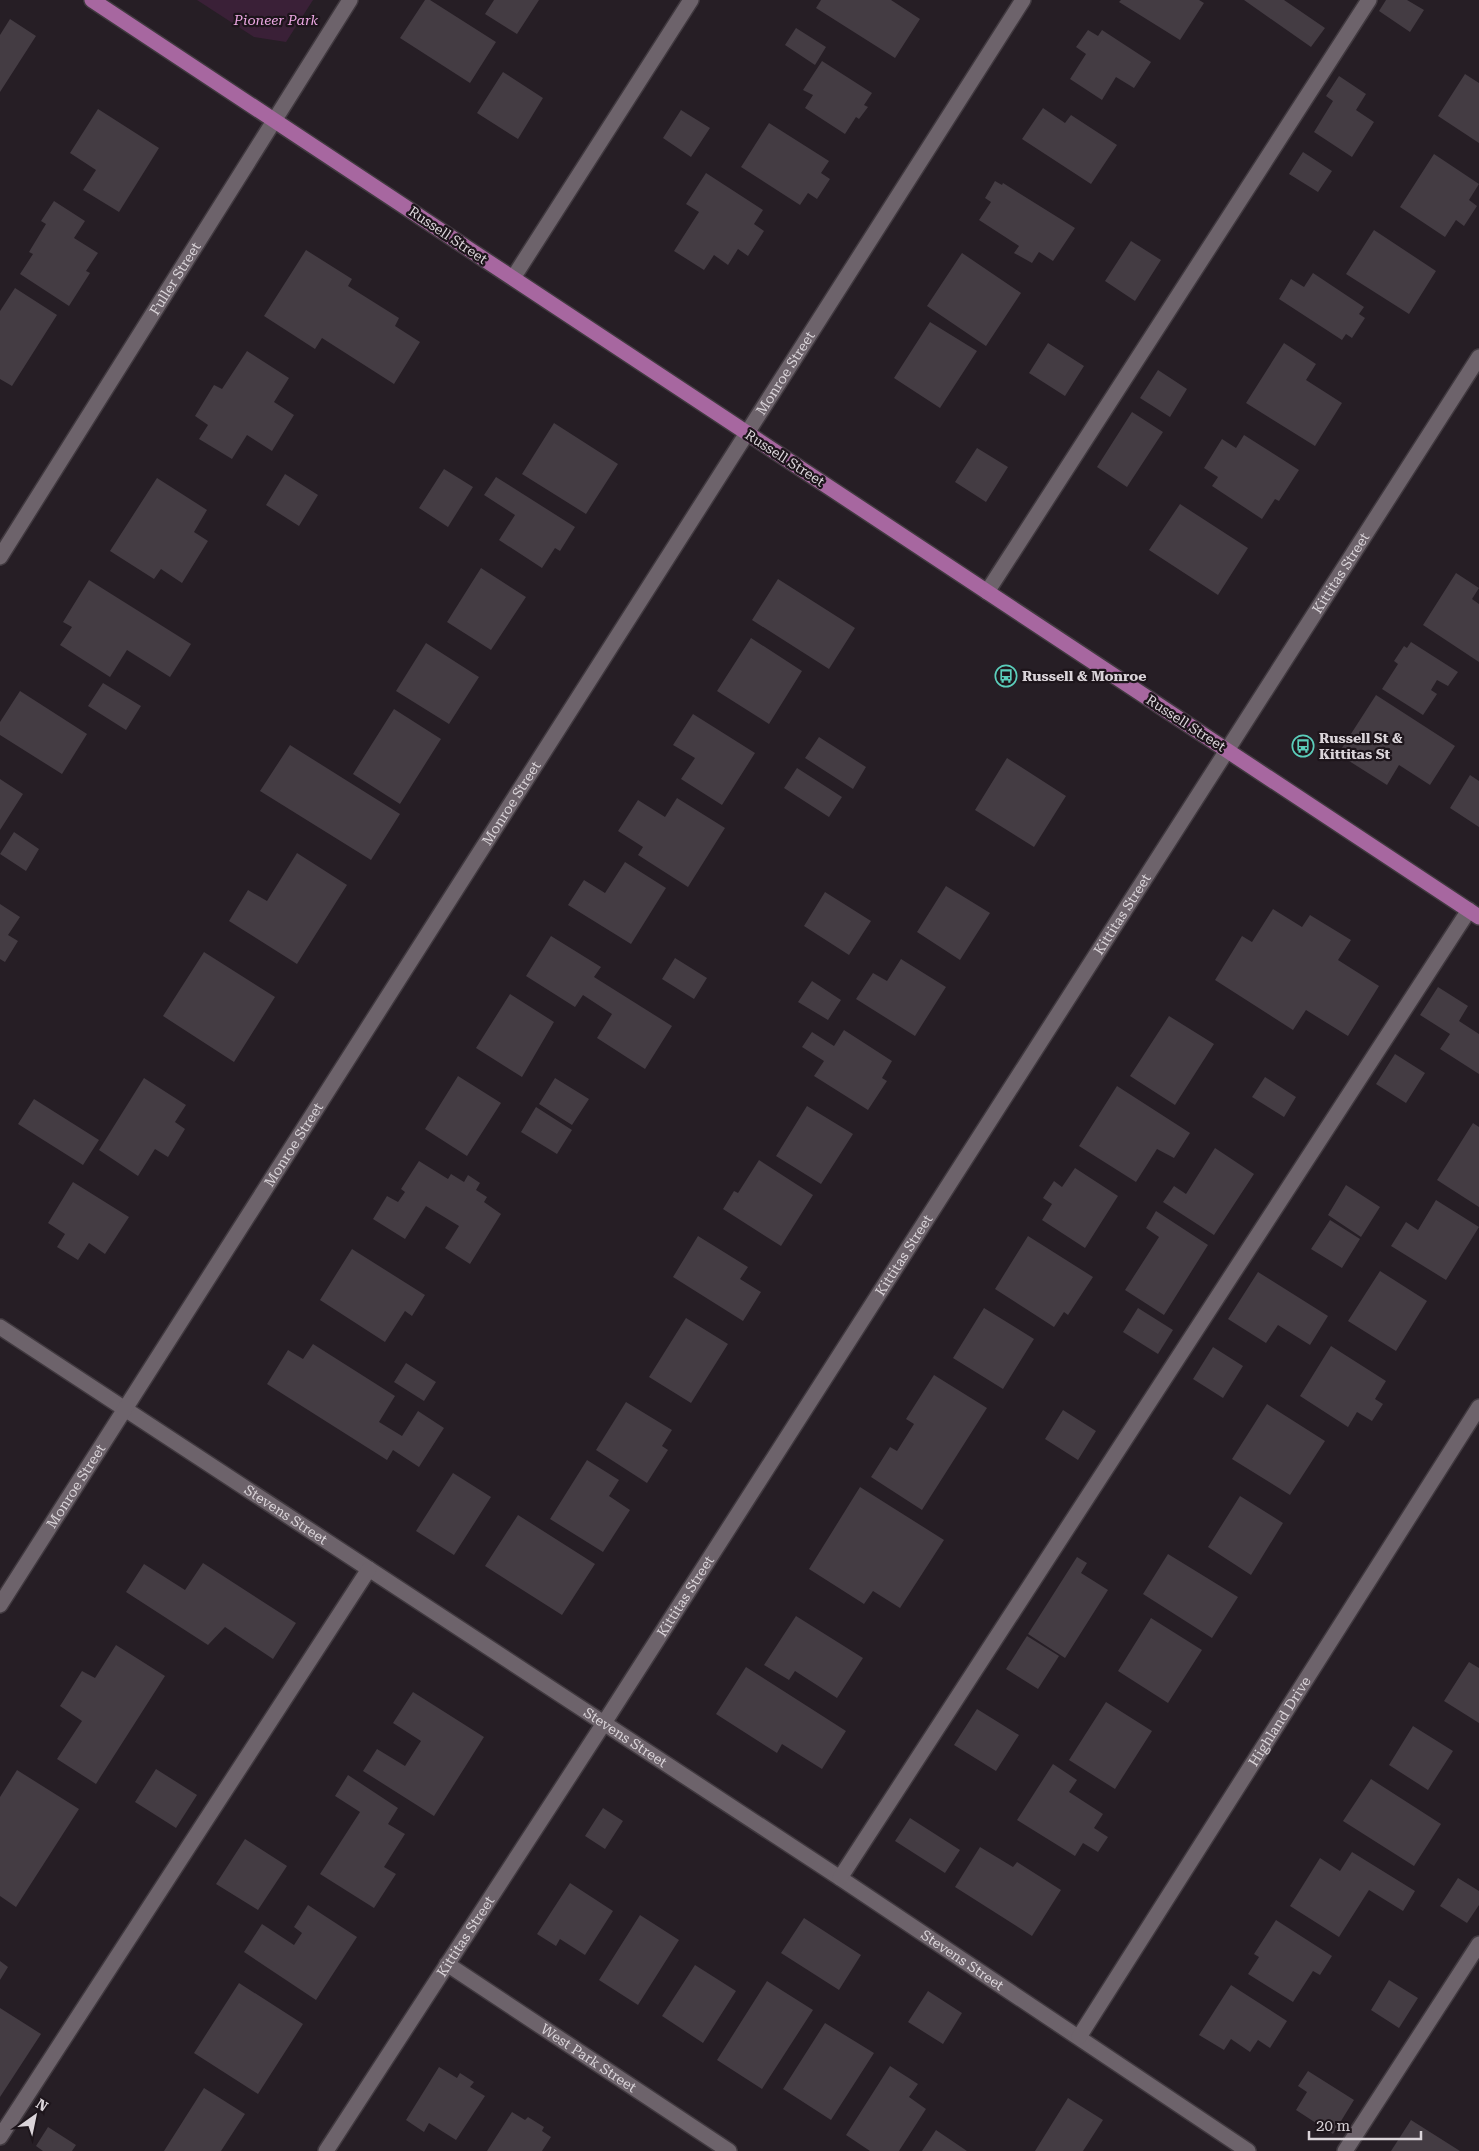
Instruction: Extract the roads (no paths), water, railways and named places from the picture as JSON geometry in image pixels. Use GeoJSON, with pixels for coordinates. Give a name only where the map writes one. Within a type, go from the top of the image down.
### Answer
{"type":"FeatureCollection","features":[{"type":"Feature","properties":{"kind":"main road","name":"Russell Street"},"geometry":{"type":"LineString","coordinates":[[92,0],[1474,913]]}},
{"type":"Feature","properties":{"kind":"street","name":"Fuller Street"},"geometry":{"type":"LineString","coordinates":[[0,557],[350,0]]}},
{"type":"Feature","properties":{"kind":"street"},"geometry":{"type":"LineString","coordinates":[[514,278],[692,0]]}},
{"type":"Feature","properties":{"kind":"street","name":"Monroe Street"},"geometry":{"type":"LineString","coordinates":[[0,1605],[1023,0]]}},
{"type":"Feature","properties":{"kind":"street"},"geometry":{"type":"LineString","coordinates":[[987,592],[1369,0]]}},
{"type":"Feature","properties":{"kind":"street","name":"Kittitas Street"},"geometry":{"type":"LineString","coordinates":[[326,2151],[604,1723],[1479,357]]}},
{"type":"Feature","properties":{"kind":"street"},"geometry":{"type":"LineString","coordinates":[[840,1878],[1474,913]]}},
{"type":"Feature","properties":{"kind":"street","name":"Stevens Street"},"geometry":{"type":"LineString","coordinates":[[0,1327],[840,1878],[1248,2151]]}},
{"type":"Feature","properties":{"kind":"street","name":"Highland Drive"},"geometry":{"type":"LineString","coordinates":[[1079,2037],[1479,1407]]}},
{"type":"Feature","properties":{"kind":"street"},"geometry":{"type":"LineString","coordinates":[[0,2137],[369,1569]]}},
{"type":"Feature","properties":{"kind":"street"},"geometry":{"type":"LineString","coordinates":[[1344,2151],[1479,1944]]}},
{"type":"Feature","properties":{"kind":"street","name":"West Park Street"},"geometry":{"type":"LineString","coordinates":[[447,1964],[729,2151]]}},
{"type":"Feature","properties":{"kind":"place","name":"Russell & Monroe"},"geometry":{"type":"Point","coordinates":[1006,676]}},
{"type":"Feature","properties":{"kind":"place","name":"Russell St & Kittitas St"},"geometry":{"type":"Point","coordinates":[1303,746]}},
{"type":"Feature","properties":{"kind":"park label","name":"Pioneer Park"},"geometry":{"type":"Point","coordinates":[276,20]}}]}
